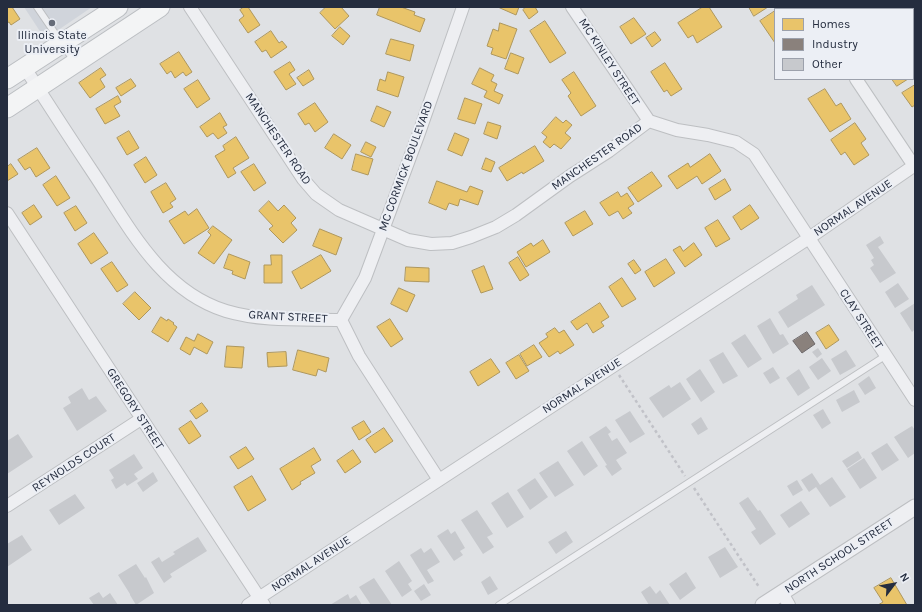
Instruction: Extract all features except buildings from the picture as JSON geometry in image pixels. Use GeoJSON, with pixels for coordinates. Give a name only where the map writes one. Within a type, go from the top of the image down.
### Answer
{"type":"FeatureCollection","features":[{"type":"Feature","properties":{"kind":"main road"},"geometry":{"type":"LineString","coordinates":[[7,80],[118,7]]}},
{"type":"Feature","properties":{"kind":"main road"},"geometry":{"type":"LineString","coordinates":[[7,108],[160,7]]}},
{"type":"Feature","properties":{"kind":"street","name":"MANCHESTER ROAD"},"geometry":{"type":"LineString","coordinates":[[190,7],[303,179],[316,194],[339,210],[408,240],[431,244],[452,243],[496,227],[516,215],[564,180],[609,151],[649,121]]}},
{"type":"Feature","properties":{"kind":"street","name":"MC CORMICK BOULEVARD"},"geometry":{"type":"LineString","coordinates":[[341,320],[365,278],[419,133],[463,7]]}},
{"type":"Feature","properties":{"kind":"street","name":"MC KINLEY STREET"},"geometry":{"type":"LineString","coordinates":[[572,7],[649,121]]}},
{"type":"Feature","properties":{"kind":"street","name":"GRANT STREET"},"geometry":{"type":"LineString","coordinates":[[25,68],[143,249],[168,277],[195,297],[226,311],[255,318],[341,320],[359,356],[439,480]]}},
{"type":"Feature","properties":{"kind":"street"},"geometry":{"type":"LineString","coordinates":[[857,80],[915,166]]}},
{"type":"Feature","properties":{"kind":"street"},"geometry":{"type":"LineString","coordinates":[[649,121],[677,130],[708,135],[736,142],[754,154],[809,238]]}},
{"type":"Feature","properties":{"kind":"street","name":"NORMAL AVENUE"},"geometry":{"type":"LineString","coordinates":[[248,605],[261,601],[439,480],[809,238],[915,166]]}},
{"type":"Feature","properties":{"kind":"street","name":"GREGORY STREET"},"geometry":{"type":"LineString","coordinates":[[7,213],[261,601]]}},
{"type":"Feature","properties":{"kind":"street","name":"CLAY STREET"},"geometry":{"type":"LineString","coordinates":[[809,238],[915,400]]}},
{"type":"Feature","properties":{"kind":"street","name":"REYNOLDS COURT"},"geometry":{"type":"LineString","coordinates":[[7,506],[141,419]]}},
{"type":"Feature","properties":{"kind":"street","name":"NORTH SCHOOL STREET"},"geometry":{"type":"LineString","coordinates":[[763,605],[785,599],[915,507]]}},
{"type":"Feature","properties":{"kind":"lane"},"geometry":{"type":"LineString","coordinates":[[37,7],[75,62]]}},
{"type":"Feature","properties":{"kind":"lane"},"geometry":{"type":"LineString","coordinates":[[499,605],[885,356]]}},
{"type":"Feature","properties":{"kind":"shaded area","name":"Illinois State University"},"geometry":{"type":"Polygon","coordinates":[[[24,7],[92,7],[45,39],[24,7]]]}},
{"type":"Feature","properties":{"kind":"place","name":"Illinois State University"},"geometry":{"type":"Point","coordinates":[52,23]}}]}
